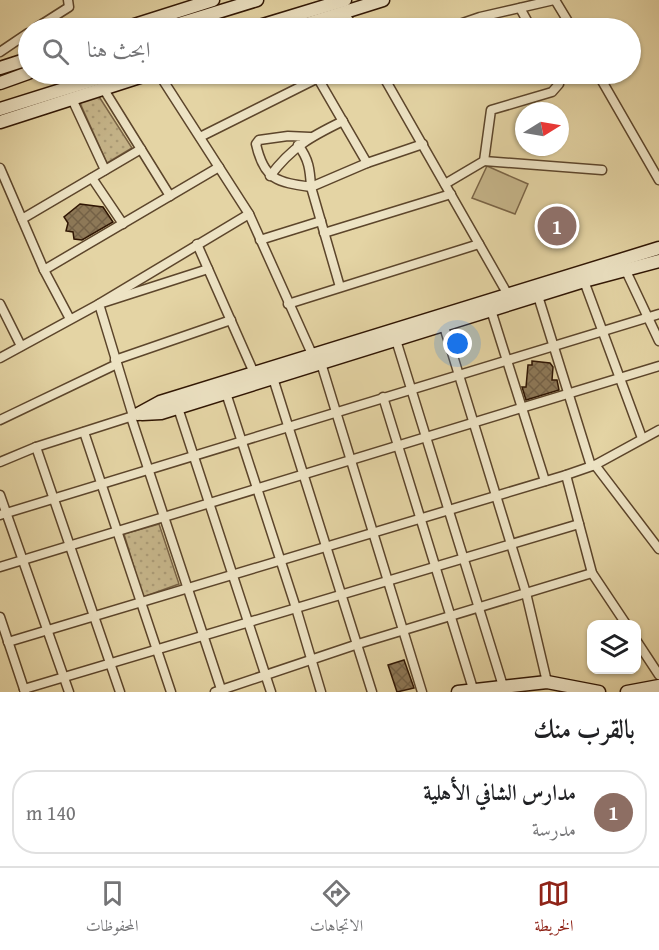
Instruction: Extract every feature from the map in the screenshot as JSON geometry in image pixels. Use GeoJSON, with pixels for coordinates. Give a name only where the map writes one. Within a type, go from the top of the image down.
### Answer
{"type":"FeatureCollection","features":[{"type":"Feature","properties":{"kind":"street"},"geometry":{"type":"LineString","coordinates":[[52,18],[69,7],[68,0]]}},
{"type":"Feature","properties":{"kind":"street"},"geometry":{"type":"LineString","coordinates":[[156,18],[213,0]]}},
{"type":"Feature","properties":{"kind":"street"},"geometry":{"type":"LineString","coordinates":[[198,18],[257,0]]}},
{"type":"Feature","properties":{"kind":"street"},"geometry":{"type":"LineString","coordinates":[[295,18],[383,0]]}},
{"type":"Feature","properties":{"kind":"street"},"geometry":{"type":"LineString","coordinates":[[484,18],[555,0],[566,18]]}},
{"type":"Feature","properties":{"kind":"street"},"geometry":{"type":"LineString","coordinates":[[317,18],[345,6]]}},
{"type":"Feature","properties":{"kind":"street"},"geometry":{"type":"LineString","coordinates":[[520,8],[526,18]]}},
{"type":"Feature","properties":{"kind":"street"},"geometry":{"type":"LineString","coordinates":[[0,52],[18,40]]}},
{"type":"Feature","properties":{"kind":"street"},"geometry":{"type":"LineString","coordinates":[[0,69],[18,63]]}},
{"type":"Feature","properties":{"kind":"street"},"geometry":{"type":"LineString","coordinates":[[0,82],[18,76]]}},
{"type":"Feature","properties":{"kind":"street"},"geometry":{"type":"LineString","coordinates":[[0,109],[80,84]]}},
{"type":"Feature","properties":{"kind":"street"},"geometry":{"type":"LineString","coordinates":[[0,122],[116,84]]}},
{"type":"Feature","properties":{"kind":"street"},"geometry":{"type":"LineString","coordinates":[[166,84],[249,214],[288,304],[316,359],[350,459],[422,692]]}},
{"type":"Feature","properties":{"kind":"street"},"geometry":{"type":"LineString","coordinates":[[200,137],[302,84]]}},
{"type":"Feature","properties":{"kind":"street"},"geometry":{"type":"LineString","coordinates":[[322,84],[367,163]]}},
{"type":"Feature","properties":{"kind":"street"},"geometry":{"type":"LineString","coordinates":[[388,84],[507,293]]}},
{"type":"Feature","properties":{"kind":"street"},"geometry":{"type":"LineString","coordinates":[[484,161],[491,110],[552,92],[559,84]]}},
{"type":"Feature","properties":{"kind":"street"},"geometry":{"type":"LineString","coordinates":[[604,84],[659,180]]}},
{"type":"Feature","properties":{"kind":"street"},"geometry":{"type":"LineString","coordinates":[[103,88],[170,196]]}},
{"type":"Feature","properties":{"kind":"street"},"geometry":{"type":"LineString","coordinates":[[72,99],[105,170]]}},
{"type":"Feature","properties":{"kind":"street"},"geometry":{"type":"LineString","coordinates":[[270,176],[288,154],[298,146],[310,137],[343,121]]}},
{"type":"Feature","properties":{"kind":"street"},"geometry":{"type":"LineString","coordinates":[[310,137],[288,136],[257,142],[260,161],[270,176],[287,183],[310,187],[367,163],[423,144]]}},
{"type":"Feature","properties":{"kind":"street"},"geometry":{"type":"LineString","coordinates":[[298,146],[306,156],[310,168],[310,187],[340,287]]}},
{"type":"Feature","properties":{"kind":"street"},"geometry":{"type":"LineString","coordinates":[[22,219],[141,149]]}},
{"type":"Feature","properties":{"kind":"street"},"geometry":{"type":"LineString","coordinates":[[445,184],[484,161],[602,170]]}},
{"type":"Feature","properties":{"kind":"street"},"geometry":{"type":"LineString","coordinates":[[44,270],[219,167]]}},
{"type":"Feature","properties":{"kind":"street"},"geometry":{"type":"LineString","coordinates":[[1,174],[44,270],[70,319]]}},
{"type":"Feature","properties":{"kind":"street"},"geometry":{"type":"LineString","coordinates":[[92,178],[123,224]]}},
{"type":"Feature","properties":{"kind":"street"},"geometry":{"type":"LineString","coordinates":[[324,233],[451,194]]}},
{"type":"Feature","properties":{"kind":"street"},"geometry":{"type":"LineString","coordinates":[[0,358],[99,304],[249,214]]}},
{"type":"Feature","properties":{"kind":"street"},"geometry":{"type":"LineString","coordinates":[[260,240],[321,221]]}},
{"type":"Feature","properties":{"kind":"street"},"geometry":{"type":"LineString","coordinates":[[197,244],[254,373]]}},
{"type":"Feature","properties":{"kind":"street"},"geometry":{"type":"LineString","coordinates":[[288,304],[479,244]]}},
{"type":"Feature","properties":{"kind":"street"},"geometry":{"type":"LineString","coordinates":[[0,462],[36,447],[134,416],[160,402],[254,373],[396,340],[507,293],[659,248]]}},
{"type":"Feature","properties":{"kind":"street"},"geometry":{"type":"LineString","coordinates":[[134,416],[161,413],[226,393],[273,378],[316,359],[441,320],[491,310],[659,261]]}},
{"type":"Feature","properties":{"kind":"street"},"geometry":{"type":"LineString","coordinates":[[99,304],[208,269]]}},
{"type":"Feature","properties":{"kind":"street"},"geometry":{"type":"LineString","coordinates":[[626,271],[659,341]]}},
{"type":"Feature","properties":{"kind":"street"},"geometry":{"type":"LineString","coordinates":[[585,281],[642,438]]}},
{"type":"Feature","properties":{"kind":"street"},"geometry":{"type":"LineString","coordinates":[[538,296],[593,465],[659,549]]}},
{"type":"Feature","properties":{"kind":"street"},"geometry":{"type":"LineString","coordinates":[[0,304],[21,346]]}},
{"type":"Feature","properties":{"kind":"street"},"geometry":{"type":"LineString","coordinates":[[99,304],[148,469],[204,636],[219,691],[358,644],[592,573]]}},
{"type":"Feature","properties":{"kind":"street"},"geometry":{"type":"LineString","coordinates":[[491,310],[545,481]]}},
{"type":"Feature","properties":{"kind":"street"},"geometry":{"type":"LineString","coordinates":[[3,514],[602,329],[659,314]]}},
{"type":"Feature","properties":{"kind":"street"},"geometry":{"type":"LineString","coordinates":[[0,420],[116,362],[231,320]]}},
{"type":"Feature","properties":{"kind":"street"},"geometry":{"type":"LineString","coordinates":[[441,320],[526,593],[550,687]]}},
{"type":"Feature","properties":{"kind":"street"},"geometry":{"type":"LineString","coordinates":[[396,340],[503,686]]}},
{"type":"Feature","properties":{"kind":"street"},"geometry":{"type":"LineString","coordinates":[[0,567],[620,376],[659,366]]}},
{"type":"Feature","properties":{"kind":"street"},"geometry":{"type":"LineString","coordinates":[[273,378],[372,692]]}},
{"type":"Feature","properties":{"kind":"street"},"geometry":{"type":"LineString","coordinates":[[226,393],[321,692]]}},
{"type":"Feature","properties":{"kind":"street"},"geometry":{"type":"LineString","coordinates":[[383,397],[474,690]]}},
{"type":"Feature","properties":{"kind":"street"},"geometry":{"type":"LineString","coordinates":[[178,408],[271,692]]}},
{"type":"Feature","properties":{"kind":"street"},"geometry":{"type":"LineString","coordinates":[[8,642],[566,475],[593,465],[659,430]]}},
{"type":"Feature","properties":{"kind":"street"},"geometry":{"type":"LineString","coordinates":[[84,432],[171,692]]}},
{"type":"Feature","properties":{"kind":"street"},"geometry":{"type":"LineString","coordinates":[[36,447],[120,692]]}},
{"type":"Feature","properties":{"kind":"street"},"geometry":{"type":"LineString","coordinates":[[566,475],[592,573],[623,620]]}},
{"type":"Feature","properties":{"kind":"street"},"geometry":{"type":"LineString","coordinates":[[0,495],[3,514],[23,560],[69,692]]}},
{"type":"Feature","properties":{"kind":"street"},"geometry":{"type":"LineString","coordinates":[[0,617],[24,691],[579,524]]}},
{"type":"Feature","properties":{"kind":"street"},"geometry":{"type":"LineString","coordinates":[[641,648],[659,675]]}},
{"type":"Feature","properties":{"kind":"street"},"geometry":{"type":"LineString","coordinates":[[458,692],[503,686],[550,687],[599,692]]}},
{"type":"Feature","properties":{"kind":"street"},"geometry":{"type":"LineString","coordinates":[[627,692],[659,686]]}},
{"type":"Feature","properties":{"kind":"shaded area"},"geometry":{"type":"Polygon","coordinates":[[[98,95],[132,148],[107,163],[80,103],[98,95]]]}},
{"type":"Feature","properties":{"kind":"shaded area"},"geometry":{"type":"Polygon","coordinates":[[[487,166],[528,184],[515,214],[472,198],[487,166]]]}},
{"type":"Feature","properties":{"kind":"shaded area"},"geometry":{"type":"Polygon","coordinates":[[[159,524],[179,584],[143,597],[124,534],[159,524]]]}},
{"type":"Feature","properties":{"kind":"building"},"geometry":{"type":"Polygon","coordinates":[[[80,204],[103,207],[113,222],[82,240],[74,239],[73,232],[66,231],[68,223],[64,217],[80,204]]]}},
{"type":"Feature","properties":{"kind":"building"},"geometry":{"type":"Polygon","coordinates":[[[532,361],[550,363],[553,367],[552,380],[557,380],[559,390],[526,400],[522,387],[526,387],[528,365],[532,365],[532,361]]]}},
{"type":"Feature","properties":{"kind":"building"},"geometry":{"type":"Polygon","coordinates":[[[404,660],[414,688],[397,692],[388,665],[404,660]]]}},
{"type":"Feature","properties":{"kind":"place","name":"مدارس الشافي الأهلية"},"geometry":{"type":"Point","coordinates":[557,226]}}]}
